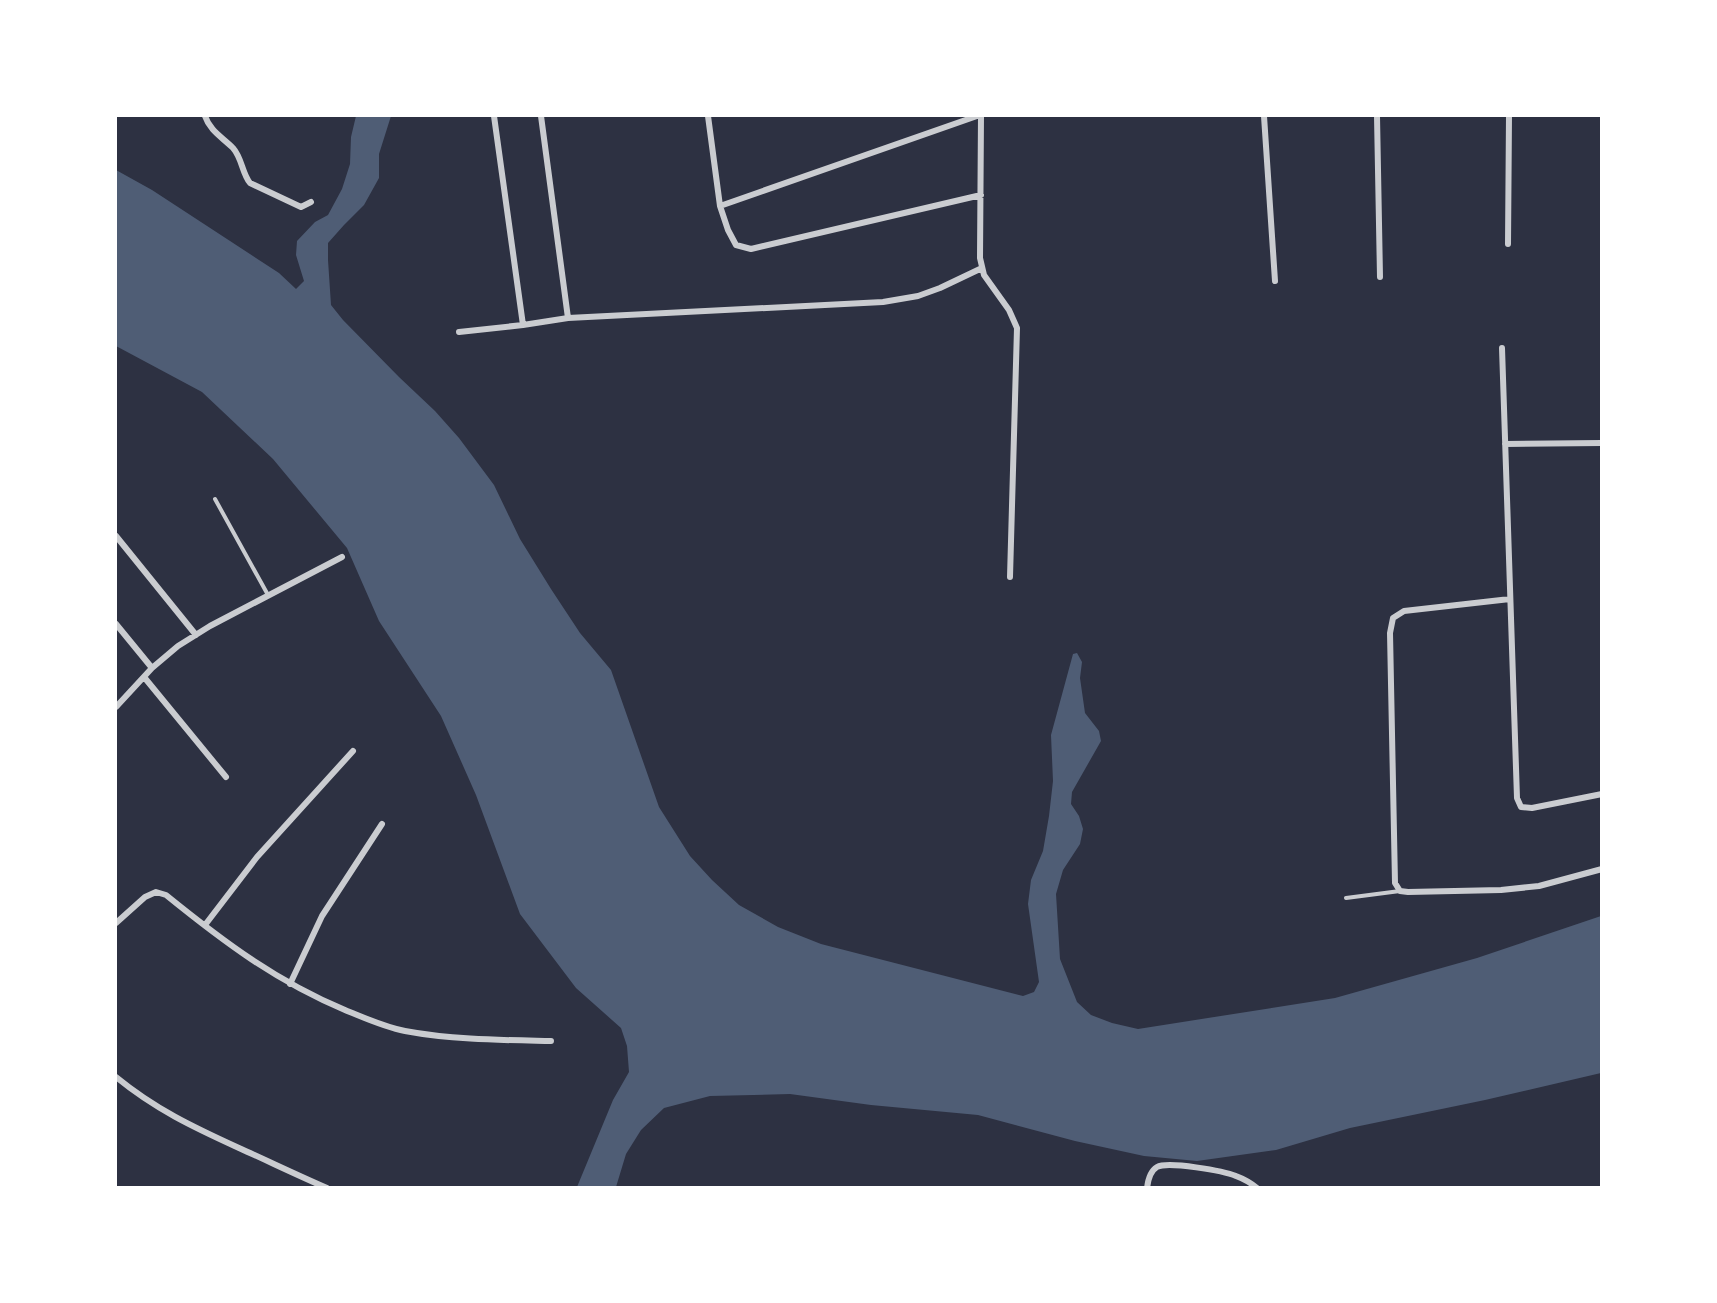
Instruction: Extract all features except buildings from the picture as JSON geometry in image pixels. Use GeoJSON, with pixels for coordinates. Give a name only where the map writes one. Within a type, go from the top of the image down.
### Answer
{"type":"FeatureCollection","features":[{"type":"Feature","properties":{"kind":"street"},"geometry":{"type":"LineString","coordinates":[[205,116],[213,130],[233,148],[250,183],[301,207],[311,202]]}},
{"type":"Feature","properties":{"kind":"street"},"geometry":{"type":"LineString","coordinates":[[494,116],[523,325]]}},
{"type":"Feature","properties":{"kind":"street"},"geometry":{"type":"LineString","coordinates":[[541,116],[568,318]]}},
{"type":"Feature","properties":{"kind":"street"},"geometry":{"type":"LineString","coordinates":[[708,116],[720,206],[736,245],[751,249],[981,195]]}},
{"type":"Feature","properties":{"kind":"street"},"geometry":{"type":"LineString","coordinates":[[720,206],[979,116],[980,258],[984,275],[1009,310],[1017,328],[1010,577]]}},
{"type":"Feature","properties":{"kind":"street"},"geometry":{"type":"LineString","coordinates":[[1264,116],[1275,281]]}},
{"type":"Feature","properties":{"kind":"street"},"geometry":{"type":"LineString","coordinates":[[1377,116],[1380,277]]}},
{"type":"Feature","properties":{"kind":"street"},"geometry":{"type":"LineString","coordinates":[[1508,244],[1509,116]]}},
{"type":"Feature","properties":{"kind":"street"},"geometry":{"type":"LineString","coordinates":[[459,332],[568,318],[883,302],[918,296],[982,268]]}},
{"type":"Feature","properties":{"kind":"street"},"geometry":{"type":"LineString","coordinates":[[1503,348],[1517,798],[1521,807],[1532,808],[1602,794]]}},
{"type":"Feature","properties":{"kind":"street"},"geometry":{"type":"LineString","coordinates":[[1505,444],[1602,443]]}},
{"type":"Feature","properties":{"kind":"street"},"geometry":{"type":"LineString","coordinates":[[116,536],[196,635]]}},
{"type":"Feature","properties":{"kind":"street"},"geometry":{"type":"LineString","coordinates":[[116,707],[152,668],[178,646],[342,557]]}},
{"type":"Feature","properties":{"kind":"street"},"geometry":{"type":"LineString","coordinates":[[1510,599],[1404,611],[1393,618],[1390,633],[1395,883],[1400,891],[1501,890],[1539,886],[1602,869]]}},
{"type":"Feature","properties":{"kind":"street"},"geometry":{"type":"LineString","coordinates":[[116,624],[152,668]]}},
{"type":"Feature","properties":{"kind":"street"},"geometry":{"type":"LineString","coordinates":[[144,677],[226,777]]}},
{"type":"Feature","properties":{"kind":"street"},"geometry":{"type":"LineString","coordinates":[[206,925],[256,857],[353,751]]}},
{"type":"Feature","properties":{"kind":"street"},"geometry":{"type":"LineString","coordinates":[[290,984],[322,916],[382,824]]}},
{"type":"Feature","properties":{"kind":"street"},"geometry":{"type":"LineString","coordinates":[[116,923],[146,897],[156,892],[166,895],[251,960],[290,984],[375,1023],[404,1031],[456,1039],[550,1041]]}},
{"type":"Feature","properties":{"kind":"street"},"geometry":{"type":"LineString","coordinates":[[116,1077],[167,1113],[327,1188]]}},
{"type":"Feature","properties":{"kind":"street"},"geometry":{"type":"LineString","coordinates":[[1147,1188],[1153,1171],[1159,1166],[1170,1164],[1223,1172],[1257,1188]]}},
{"type":"Feature","properties":{"kind":"lane"},"geometry":{"type":"LineString","coordinates":[[215,499],[268,596]]}},
{"type":"Feature","properties":{"kind":"lane"},"geometry":{"type":"LineString","coordinates":[[1346,897],[1400,891]]}},
{"type":"Feature","properties":{"kind":"water"},"geometry":{"type":"Polygon","coordinates":[[[356,116],[391,116],[379,154],[379,178],[364,205],[328,243],[331,305],[343,320],[435,411],[459,438],[494,485],[520,539],[551,589],[580,633],[611,670],[659,807],[690,856],[739,905],[778,927],[821,944],[1023,996],[1034,992],[1039,982],[1028,904],[1031,880],[1043,851],[1049,816],[1053,781],[1051,735],[1073,654],[1077,653],[1082,662],[1080,678],[1085,713],[1099,731],[1101,741],[1072,792],[1071,804],[1079,816],[1083,829],[1080,844],[1063,870],[1056,894],[1060,959],[1077,1002],[1091,1015],[1138,1029],[1335,998],[1477,958],[1601,916],[1601,1073],[1350,1128],[1276,1150],[1197,1161],[1144,1156],[1075,1141],[978,1115],[871,1105],[790,1094],[710,1096],[664,1108],[641,1130],[626,1154],[616,1187],[577,1187],[613,1100],[629,1072],[627,1046],[621,1028],[576,988],[520,914],[476,795],[441,716],[379,621],[347,548],[273,459],[202,392],[116,346],[116,170],[152,190],[279,273],[296,289],[304,281],[296,255],[297,241],[315,222],[328,215],[342,189],[350,164],[351,137],[356,116]]]}}]}
